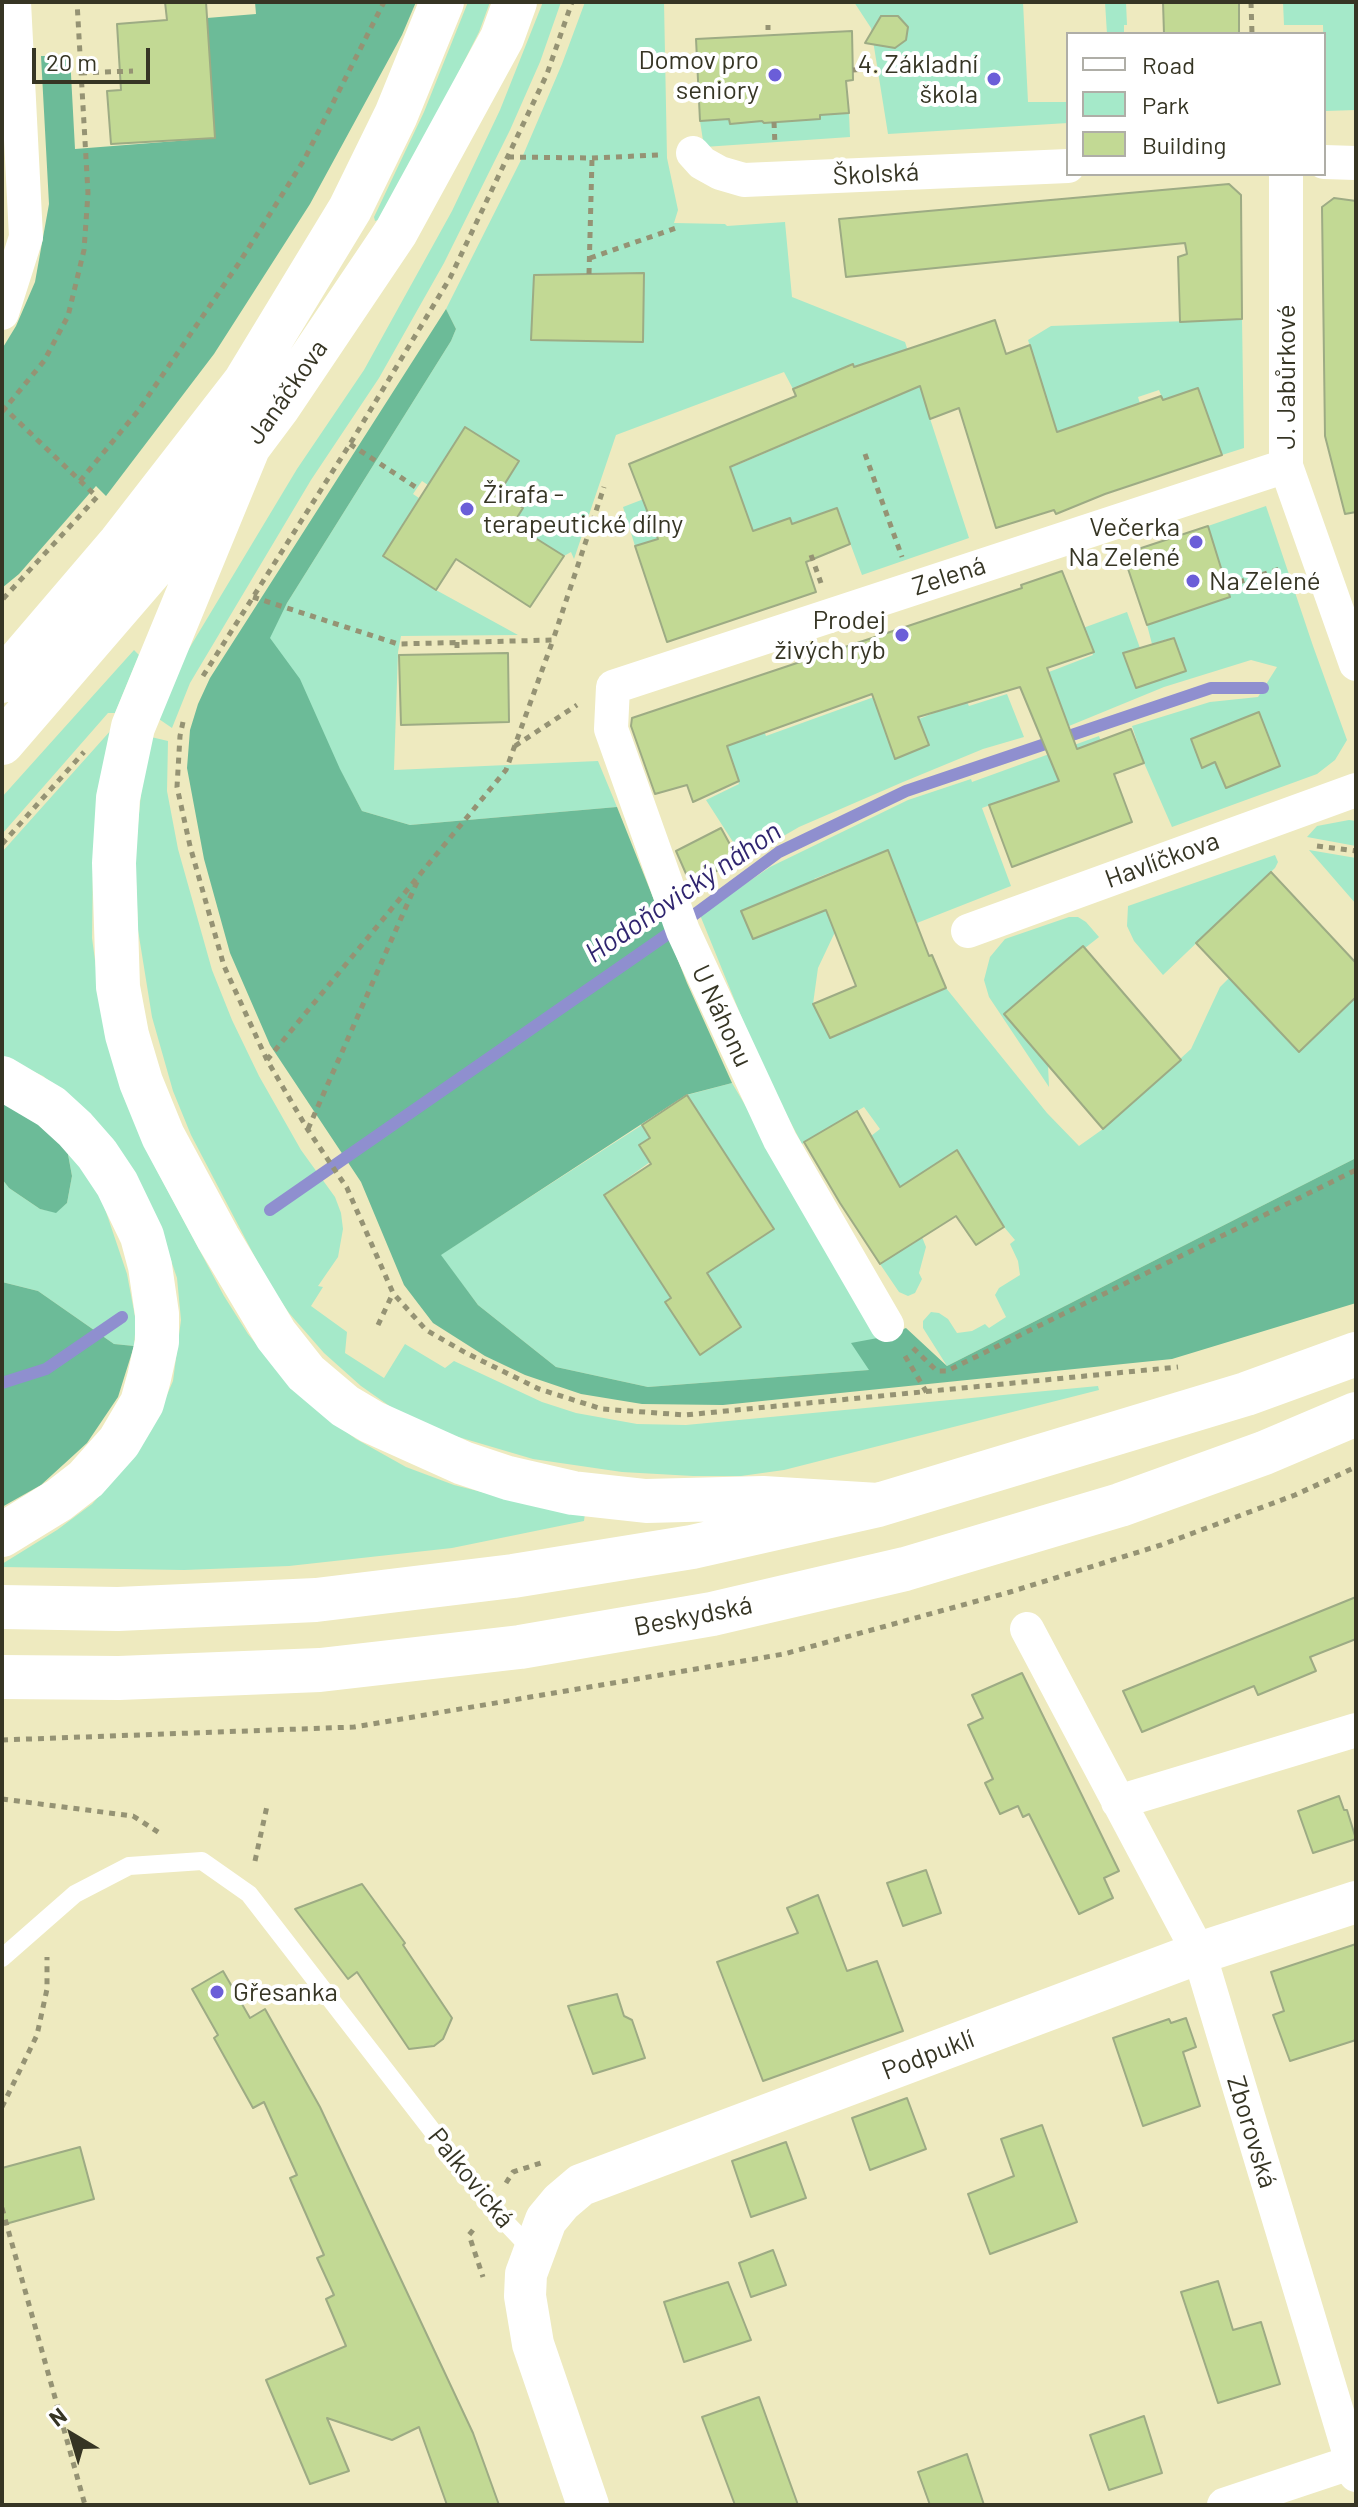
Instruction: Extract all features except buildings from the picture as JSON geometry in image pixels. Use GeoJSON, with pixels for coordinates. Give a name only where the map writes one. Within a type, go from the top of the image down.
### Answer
{"type":"FeatureCollection","features":[{"type":"Feature","properties":{"kind":"main road","name":"Janáčkova"},"geometry":{"type":"LineString","coordinates":[[2,681],[142,516],[245,382],[350,209],[396,115],[442,2]]}},
{"type":"Feature","properties":{"kind":"main road","name":"Janáčkova"},"geometry":{"type":"LineString","coordinates":[[2,743],[142,581],[248,448],[396,232],[495,51],[515,2]]}},
{"type":"Feature","properties":{"kind":"main road"},"geometry":{"type":"LineString","coordinates":[[248,448],[133,727],[118,798],[113,903],[118,987],[127,1035],[141,1082],[163,1136],[247,1287],[276,1335],[306,1373],[326,1391],[372,1422],[463,1463],[508,1478],[573,1493],[646,1501],[763,1498],[878,1505]]}},
{"type":"Feature","properties":{"kind":"main road"},"geometry":{"type":"LineString","coordinates":[[2,634],[142,516]]}},
{"type":"Feature","properties":{"kind":"main road"},"geometry":{"type":"LineString","coordinates":[[2,1078],[51,1107],[67,1121],[97,1154],[117,1184],[142,1236],[157,1314],[157,1342],[146,1391],[119,1442],[86,1479],[59,1500],[2,1535]]}},
{"type":"Feature","properties":{"kind":"main road"},"geometry":{"type":"LineString","coordinates":[[2,1607],[118,1609],[316,1600],[513,1576],[692,1547],[878,1505],[1246,1394],[1356,1354]]}},
{"type":"Feature","properties":{"kind":"main road","name":"Beskydská"},"geometry":{"type":"LineString","coordinates":[[2,1677],[119,1678],[320,1670],[520,1647],[712,1614],[905,1569],[1120,1505],[1264,1453],[1356,1414]]}},
{"type":"Feature","properties":{"kind":"main road"},"geometry":{"type":"LineString","coordinates":[[2,1696],[119,1678]]}},
{"type":"Feature","properties":{"kind":"street"},"geometry":{"type":"LineString","coordinates":[[2,313],[12,248],[26,237],[14,2]]}},
{"type":"Feature","properties":{"kind":"street","name":"Školská"},"geometry":{"type":"LineString","coordinates":[[693,153],[702,163],[720,173],[744,180],[1066,166]]}},
{"type":"Feature","properties":{"kind":"street"},"geometry":{"type":"LineString","coordinates":[[1326,162],[1356,163]]}},
{"type":"Feature","properties":{"kind":"street","name":"J. Jabůrkové"},"geometry":{"type":"LineString","coordinates":[[1286,176],[1286,466],[1356,664]]}},
{"type":"Feature","properties":{"kind":"street","name":"Zelená"},"geometry":{"type":"LineString","coordinates":[[613,687],[1286,466]]}},
{"type":"Feature","properties":{"kind":"street","name":"U Náhonu"},"geometry":{"type":"LineString","coordinates":[[613,687],[611,729],[679,920],[780,1140],[898,1335]]}},
{"type":"Feature","properties":{"kind":"street","name":"Havlíčkova"},"geometry":{"type":"LineString","coordinates":[[968,931],[1356,790]]}},
{"type":"Feature","properties":{"kind":"street","name":"Zborovská"},"geometry":{"type":"LineString","coordinates":[[1027,1629],[1199,1953],[1355,2466]]}},
{"type":"Feature","properties":{"kind":"street"},"geometry":{"type":"LineString","coordinates":[[1118,1802],[1356,1730]]}},
{"type":"Feature","properties":{"kind":"street","name":"Podpuklí"},"geometry":{"type":"LineString","coordinates":[[534,2252],[546,2220],[581,2185],[1199,1953],[1356,1902]]}},
{"type":"Feature","properties":{"kind":"street","name":"Palkovická"},"geometry":{"type":"LineString","coordinates":[[534,2252],[526,2274],[525,2296],[533,2344],[588,2505]]}},
{"type":"Feature","properties":{"kind":"street"},"geometry":{"type":"LineString","coordinates":[[1224,2505],[1355,2466]]}},
{"type":"Feature","properties":{"kind":"lane","name":"Palkovická"},"geometry":{"type":"LineString","coordinates":[[2,1958],[75,1894],[129,1866],[202,1861],[249,1894],[492,2208],[534,2252]]}},
{"type":"Feature","properties":{"kind":"path"},"geometry":{"type":"LineString","coordinates":[[2,600],[97,497],[3,409],[44,361],[68,316],[84,250],[88,193],[77,2]]}},
{"type":"Feature","properties":{"kind":"path"},"geometry":{"type":"LineString","coordinates":[[80,481],[138,411],[239,263],[304,160],[384,2]]}},
{"type":"Feature","properties":{"kind":"path"},"geometry":{"type":"LineString","coordinates":[[197,687],[450,278],[547,74],[572,2]]}},
{"type":"Feature","properties":{"kind":"path"},"geometry":{"type":"LineString","coordinates":[[1251,2],[1252,32]]}},
{"type":"Feature","properties":{"kind":"path"},"geometry":{"type":"LineString","coordinates":[[853,70],[869,69]]}},
{"type":"Feature","properties":{"kind":"path"},"geometry":{"type":"LineString","coordinates":[[81,73],[133,71]]}},
{"type":"Feature","properties":{"kind":"path"},"geometry":{"type":"LineString","coordinates":[[774,122],[775,149]]}},
{"type":"Feature","properties":{"kind":"path"},"geometry":{"type":"LineString","coordinates":[[589,274],[592,158]]}},
{"type":"Feature","properties":{"kind":"path"},"geometry":{"type":"LineString","coordinates":[[590,258],[679,227]]}},
{"type":"Feature","properties":{"kind":"path"},"geometry":{"type":"LineString","coordinates":[[350,444],[417,488]]}},
{"type":"Feature","properties":{"kind":"path"},"geometry":{"type":"LineString","coordinates":[[865,454],[904,560]]}},
{"type":"Feature","properties":{"kind":"path"},"geometry":{"type":"LineString","coordinates":[[267,1060],[506,770],[604,487]]}},
{"type":"Feature","properties":{"kind":"path"},"geometry":{"type":"LineString","coordinates":[[811,555],[823,589]]}},
{"type":"Feature","properties":{"kind":"path"},"geometry":{"type":"LineString","coordinates":[[1227,586],[1287,567]]}},
{"type":"Feature","properties":{"kind":"path"},"geometry":{"type":"LineString","coordinates":[[253,597],[398,644],[553,640]]}},
{"type":"Feature","properties":{"kind":"path"},"geometry":{"type":"LineString","coordinates":[[457,642],[457,651]]}},
{"type":"Feature","properties":{"kind":"path"},"geometry":{"type":"LineString","coordinates":[[514,747],[578,704],[613,687]]}},
{"type":"Feature","properties":{"kind":"path"},"geometry":{"type":"LineString","coordinates":[[184,721],[177,787],[190,846],[224,966],[267,1060],[347,1188],[393,1293],[426,1330],[539,1389],[602,1409],[685,1415],[1190,1366]]}},
{"type":"Feature","properties":{"kind":"path"},"geometry":{"type":"LineString","coordinates":[[308,1130],[420,874]]}},
{"type":"Feature","properties":{"kind":"path"},"geometry":{"type":"LineString","coordinates":[[898,1335],[937,1371],[947,1371],[1356,1170]]}},
{"type":"Feature","properties":{"kind":"path"},"geometry":{"type":"LineString","coordinates":[[378,1325],[393,1293]]}},
{"type":"Feature","properties":{"kind":"path"},"geometry":{"type":"LineString","coordinates":[[2,1799],[133,1816],[163,1835]]}},
{"type":"Feature","properties":{"kind":"path"},"geometry":{"type":"LineString","coordinates":[[249,1894],[267,1806]]}},
{"type":"Feature","properties":{"kind":"path"},"geometry":{"type":"LineString","coordinates":[[2,2107],[37,2035],[47,1989],[47,1948],[38,1924]]}},
{"type":"Feature","properties":{"kind":"path"},"geometry":{"type":"LineString","coordinates":[[2,2208],[85,2505]]}},
{"type":"Feature","properties":{"kind":"green space"},"geometry":{"type":"Polygon","coordinates":[[[255,2],[416,2],[402,35],[310,204],[214,354],[106,496],[96,486],[19,574],[2,588],[2,349],[35,282],[49,204],[41,56],[70,56],[75,149],[215,138],[207,18],[256,14],[255,2]]]}},
{"type":"Feature","properties":{"kind":"green space"},"geometry":{"type":"Polygon","coordinates":[[[468,2],[490,2],[479,32],[435,119],[375,221],[374,217],[424,112],[468,2]]]}},
{"type":"Feature","properties":{"kind":"green space"},"geometry":{"type":"Polygon","coordinates":[[[543,2],[561,2],[540,62],[444,263],[379,378],[311,480],[190,683],[172,728],[156,717],[169,682],[297,469],[364,370],[452,211],[500,110],[543,2]]]}},
{"type":"Feature","properties":{"kind":"green space"},"geometry":{"type":"Polygon","coordinates":[[[585,2],[664,2],[667,158],[678,210],[674,223],[727,226],[785,222],[792,297],[905,342],[969,538],[862,575],[837,508],[815,516],[823,539],[752,532],[730,468],[871,408],[853,364],[793,389],[784,372],[616,435],[574,559],[571,552],[564,556],[513,524],[523,508],[499,493],[519,461],[465,428],[428,485],[422,481],[413,494],[419,498],[383,556],[436,590],[518,635],[401,636],[394,770],[598,761],[617,807],[410,825],[362,811],[269,638],[287,603],[451,341],[456,329],[446,309],[521,160],[585,2]]]}},
{"type":"Feature","properties":{"kind":"green space"},"geometry":{"type":"Polygon","coordinates":[[[854,2],[1023,2],[1028,102],[1066,102],[1066,123],[888,134],[871,28],[854,2]]]}},
{"type":"Feature","properties":{"kind":"green space"},"geometry":{"type":"Polygon","coordinates":[[[1105,2],[1126,2],[1127,25],[1124,25],[1124,32],[1107,32],[1105,2]]]}},
{"type":"Feature","properties":{"kind":"green space"},"geometry":{"type":"Polygon","coordinates":[[[1283,2],[1356,2],[1356,110],[1326,111],[1326,32],[1323,32],[1323,25],[1284,25],[1283,2]]]}},
{"type":"Feature","properties":{"kind":"green space"},"geometry":{"type":"Polygon","coordinates":[[[849,113],[850,137],[704,147],[700,121],[849,113]]]}},
{"type":"Feature","properties":{"kind":"green space"},"geometry":{"type":"Polygon","coordinates":[[[446,309],[456,329],[451,341],[287,603],[270,638],[300,679],[362,811],[410,825],[617,807],[687,983],[732,1083],[686,1095],[441,1255],[478,1305],[556,1367],[648,1387],[869,1370],[851,1343],[883,1337],[906,1328],[947,1366],[1356,1158],[1356,1303],[1172,1359],[723,1405],[642,1404],[581,1394],[525,1375],[485,1356],[433,1323],[404,1285],[361,1182],[270,1045],[230,953],[204,859],[187,768],[190,730],[210,678],[446,309]]]}},
{"type":"Feature","properties":{"kind":"green space"},"geometry":{"type":"Polygon","coordinates":[[[1242,319],[1244,448],[1222,455],[1197,388],[1163,400],[1159,390],[1138,397],[1141,407],[1064,454],[1028,340],[1051,326],[1242,319]]]}},
{"type":"Feature","properties":{"kind":"green space"},"geometry":{"type":"Polygon","coordinates":[[[675,487],[689,528],[635,546],[623,507],[675,487]]]}},
{"type":"Feature","properties":{"kind":"green space"},"geometry":{"type":"Polygon","coordinates":[[[1266,506],[1347,740],[1335,760],[1317,774],[1172,827],[1144,763],[1132,726],[1210,702],[1258,697],[1277,667],[1251,660],[1164,687],[1069,726],[1049,672],[1093,655],[1083,628],[1127,612],[1140,648],[1124,654],[1136,688],[1185,670],[1174,637],[1152,644],[1147,625],[1230,597],[1208,526],[1266,506]]]}},
{"type":"Feature","properties":{"kind":"green space"},"geometry":{"type":"Polygon","coordinates":[[[134,650],[139,655],[115,713],[108,713],[2,834],[2,797],[134,650]]]}},
{"type":"Feature","properties":{"kind":"green space"},"geometry":{"type":"Polygon","coordinates":[[[1007,694],[1024,737],[983,749],[799,827],[744,859],[706,800],[739,784],[720,730],[758,715],[766,736],[874,697],[919,719],[966,700],[969,706],[1007,694]]]}},
{"type":"Feature","properties":{"kind":"green space"},"geometry":{"type":"Polygon","coordinates":[[[112,729],[93,857],[92,938],[105,1035],[154,1165],[224,1296],[248,1334],[283,1377],[317,1410],[356,1439],[406,1467],[454,1485],[585,1513],[584,1521],[452,1548],[289,1566],[184,1570],[2,1567],[2,1564],[92,1504],[124,1468],[152,1429],[173,1381],[181,1320],[177,1278],[162,1234],[94,1118],[43,1076],[2,1057],[2,852],[112,729]]]}},
{"type":"Feature","properties":{"kind":"green space"},"geometry":{"type":"Polygon","coordinates":[[[1099,736],[1118,786],[1057,781],[982,808],[1011,886],[917,923],[888,850],[814,879],[835,932],[818,968],[813,1004],[830,1038],[946,988],[1047,1113],[1079,1146],[1103,1129],[1191,1049],[1220,987],[1229,978],[1299,1052],[1356,997],[1356,1158],[947,1366],[923,1328],[923,1321],[931,1312],[939,1313],[948,1319],[957,1333],[972,1331],[985,1324],[989,1328],[1006,1317],[995,1295],[999,1288],[1020,1275],[1010,1244],[1015,1240],[1004,1227],[900,1187],[871,1136],[880,1129],[864,1107],[802,1144],[763,1070],[700,915],[770,867],[908,800],[971,779],[972,782],[1099,736]]]}},
{"type":"Feature","properties":{"kind":"green space"},"geometry":{"type":"Polygon","coordinates":[[[151,737],[168,741],[167,791],[178,849],[212,970],[259,1076],[301,1150],[335,1197],[341,1213],[343,1229],[338,1257],[318,1286],[323,1287],[311,1306],[347,1332],[345,1353],[384,1378],[405,1344],[445,1368],[454,1361],[542,1402],[576,1413],[637,1424],[686,1425],[1098,1386],[1099,1390],[784,1470],[741,1476],[622,1472],[533,1459],[438,1431],[398,1412],[361,1386],[324,1353],[289,1313],[268,1282],[191,1135],[173,1091],[152,1017],[138,930],[135,856],[144,762],[151,737]]]}},
{"type":"Feature","properties":{"kind":"green space"},"geometry":{"type":"Polygon","coordinates":[[[1356,821],[1356,846],[1307,837],[1317,826],[1356,821]]]}},
{"type":"Feature","properties":{"kind":"green space"},"geometry":{"type":"Polygon","coordinates":[[[1309,850],[1356,858],[1356,904],[1309,850]]]}},
{"type":"Feature","properties":{"kind":"green space"},"geometry":{"type":"Polygon","coordinates":[[[1275,855],[1278,862],[1275,868],[1163,975],[1134,941],[1127,926],[1128,906],[1275,855]]]}},
{"type":"Feature","properties":{"kind":"green space"},"geometry":{"type":"Polygon","coordinates":[[[1069,917],[1078,917],[1086,922],[1099,937],[1083,947],[1048,1065],[1049,1087],[989,997],[984,980],[990,957],[1005,939],[1069,917]]]}},
{"type":"Feature","properties":{"kind":"green space"},"geometry":{"type":"Polygon","coordinates":[[[732,1083],[883,1337],[870,1370],[648,1387],[556,1367],[478,1305],[440,1255],[642,1125],[650,1138],[639,1146],[650,1162],[604,1195],[644,1256],[727,1259],[774,1228],[687,1095],[732,1083]]]}},
{"type":"Feature","properties":{"kind":"green space"},"geometry":{"type":"Polygon","coordinates":[[[2,1102],[28,1116],[67,1149],[72,1176],[67,1203],[56,1213],[40,1209],[9,1188],[2,1179],[2,1102]]]}},
{"type":"Feature","properties":{"kind":"green space"},"geometry":{"type":"Polygon","coordinates":[[[67,1149],[100,1194],[127,1274],[136,1322],[134,1346],[114,1344],[38,1291],[2,1282],[2,1179],[9,1188],[40,1209],[56,1212],[67,1203],[72,1176],[67,1149]]]}},
{"type":"Feature","properties":{"kind":"green space"},"geometry":{"type":"Polygon","coordinates":[[[922,1237],[926,1247],[919,1273],[922,1279],[915,1293],[908,1296],[899,1292],[880,1264],[922,1237]]]}},
{"type":"Feature","properties":{"kind":"green space"},"geometry":{"type":"Polygon","coordinates":[[[2,1282],[38,1291],[114,1344],[134,1346],[118,1397],[87,1443],[41,1485],[2,1507],[2,1282]]]}},
{"type":"Feature","properties":{"kind":"waterway","name":"Hodoňovický náhon"},"geometry":{"type":"LineString","coordinates":[[270,1210],[668,934],[779,852],[906,791],[1211,688],[1263,688]]}},
{"type":"Feature","properties":{"kind":"waterway","name":"Hodoňovický náhon"},"geometry":{"type":"LineString","coordinates":[[2,1383],[46,1369],[122,1317]]}},
{"type":"Feature","properties":{"kind":"place","name":"Domov pro seniory"},"geometry":{"type":"Point","coordinates":[775,75]}},
{"type":"Feature","properties":{"kind":"place","name":"4. Základní škola"},"geometry":{"type":"Point","coordinates":[994,79]}},
{"type":"Feature","properties":{"kind":"place","name":"Žirafa - terapeutické dílny"},"geometry":{"type":"Point","coordinates":[467,509]}},
{"type":"Feature","properties":{"kind":"place","name":"Večerka Na Zelené"},"geometry":{"type":"Point","coordinates":[1196,542]}},
{"type":"Feature","properties":{"kind":"place","name":"Na Zelené"},"geometry":{"type":"Point","coordinates":[1193,581]}},
{"type":"Feature","properties":{"kind":"place","name":"Prodej živých ryb"},"geometry":{"type":"Point","coordinates":[902,635]}},
{"type":"Feature","properties":{"kind":"place","name":"Gřesanka"},"geometry":{"type":"Point","coordinates":[217,1992]}}]}
